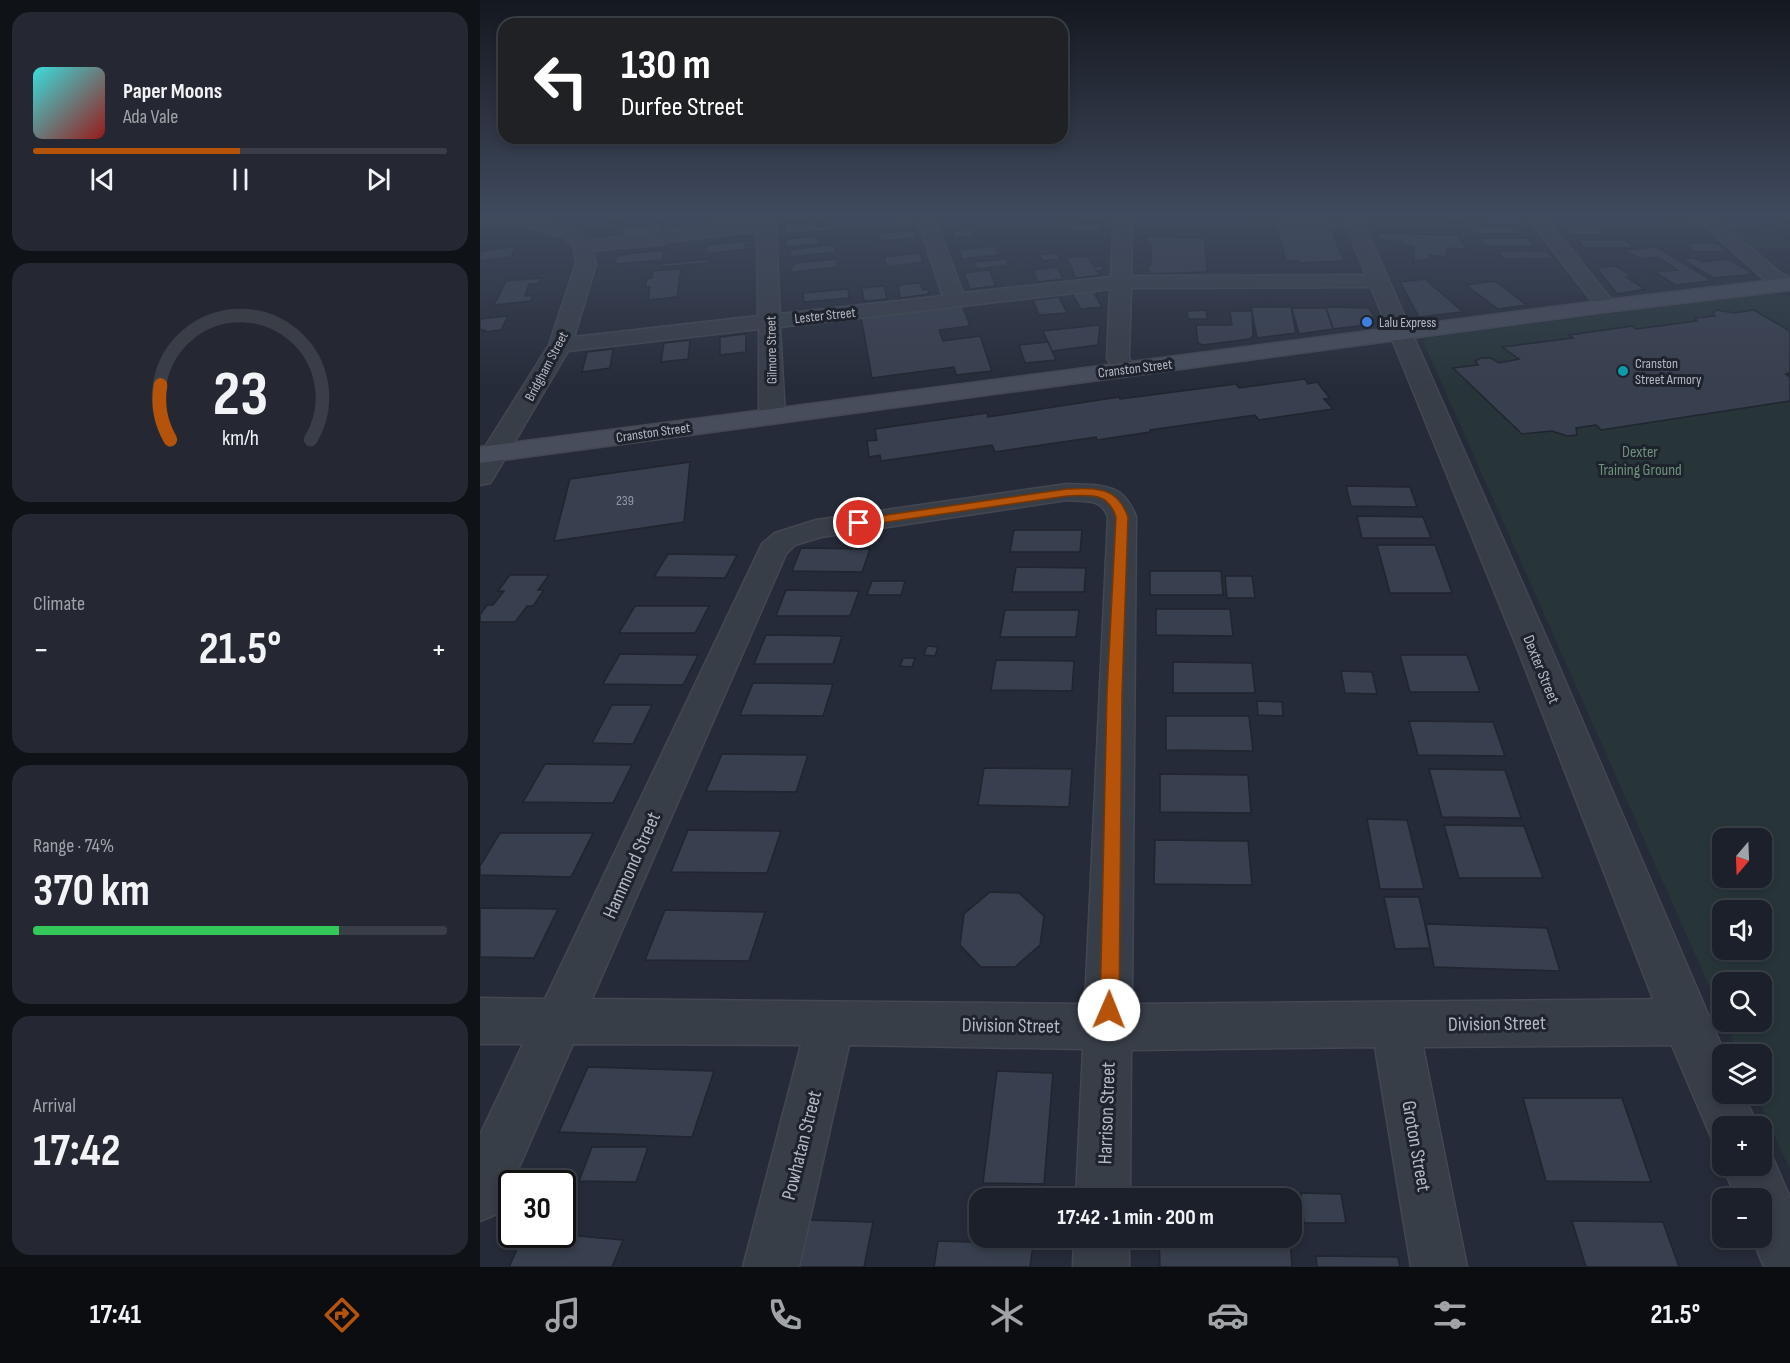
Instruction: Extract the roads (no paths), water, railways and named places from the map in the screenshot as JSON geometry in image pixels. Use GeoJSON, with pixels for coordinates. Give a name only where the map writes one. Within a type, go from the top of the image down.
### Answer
{"type":"FeatureCollection","features":[{"type":"Feature","properties":{"kind":"main road","name":"Cranston Street"},"geometry":{"type":"LineString","coordinates":[[488,454],[1788,284]]}},
{"type":"Feature","properties":{"kind":"street","name":"Bridgham Street"},"geometry":{"type":"LineString","coordinates":[[480,477],[488,454],[560,345],[583,272]]}},
{"type":"Feature","properties":{"kind":"street","name":"Gilmore Street"},"geometry":{"type":"LineString","coordinates":[[769,272],[772,416]]}},
{"type":"Feature","properties":{"kind":"street"},"geometry":{"type":"LineString","coordinates":[[945,272],[955,300]]}},
{"type":"Feature","properties":{"kind":"street"},"geometry":{"type":"LineString","coordinates":[[1120,272],[1118,358],[1124,370]]}},
{"type":"Feature","properties":{"kind":"street","name":"Dexter Street"},"geometry":{"type":"LineString","coordinates":[[1373,272],[1537,655],[1686,1022],[1728,1116]]}},
{"type":"Feature","properties":{"kind":"street"},"geometry":{"type":"LineString","coordinates":[[1579,272],[1606,306]]}},
{"type":"Feature","properties":{"kind":"street"},"geometry":{"type":"LineString","coordinates":[[1768,272],[1788,284]]}},
{"type":"Feature","properties":{"kind":"street","name":"Lester Street"},"geometry":{"type":"LineString","coordinates":[[560,345],[1120,282],[1377,281]]}},
{"type":"Feature","properties":{"kind":"street","name":"Harrison Street"},"geometry":{"type":"LineString","coordinates":[[785,539],[816,529],[1067,492],[1106,495],[1117,503],[1122,517],[1114,693],[1109,1027],[1103,1188]]}},
{"type":"Feature","properties":{"kind":"street","name":"Hammond Street"},"geometry":{"type":"LineString","coordinates":[[480,1194],[764,568],[773,550],[785,539]]}},
{"type":"Feature","properties":{"kind":"street","name":"Division Street"},"geometry":{"type":"LineString","coordinates":[[480,1021],[831,1022],[1109,1027],[1686,1022]]}},
{"type":"Feature","properties":{"kind":"street","name":"Powhatan Street"},"geometry":{"type":"LineString","coordinates":[[771,1267],[831,1022]]}},
{"type":"Feature","properties":{"kind":"street","name":"Groton Street"},"geometry":{"type":"LineString","coordinates":[[1395,1024],[1439,1267]]}},
{"type":"Feature","properties":{"kind":"street"},"geometry":{"type":"LineString","coordinates":[[1753,1176],[1790,1263]]}},
{"type":"Feature","properties":{"kind":"street"},"geometry":{"type":"LineString","coordinates":[[1101,1267],[1102,1248]]}},
{"type":"Feature","properties":{"kind":"place","name":"Lalu Express"},"geometry":{"type":"Point","coordinates":[1367,322]}},
{"type":"Feature","properties":{"kind":"place","name":"Cranston Street Armory"},"geometry":{"type":"Point","coordinates":[1623,371]}},
{"type":"Feature","properties":{"kind":"park label","name":"Dexter Training Ground"},"geometry":{"type":"Point","coordinates":[1640,460]}}]}
